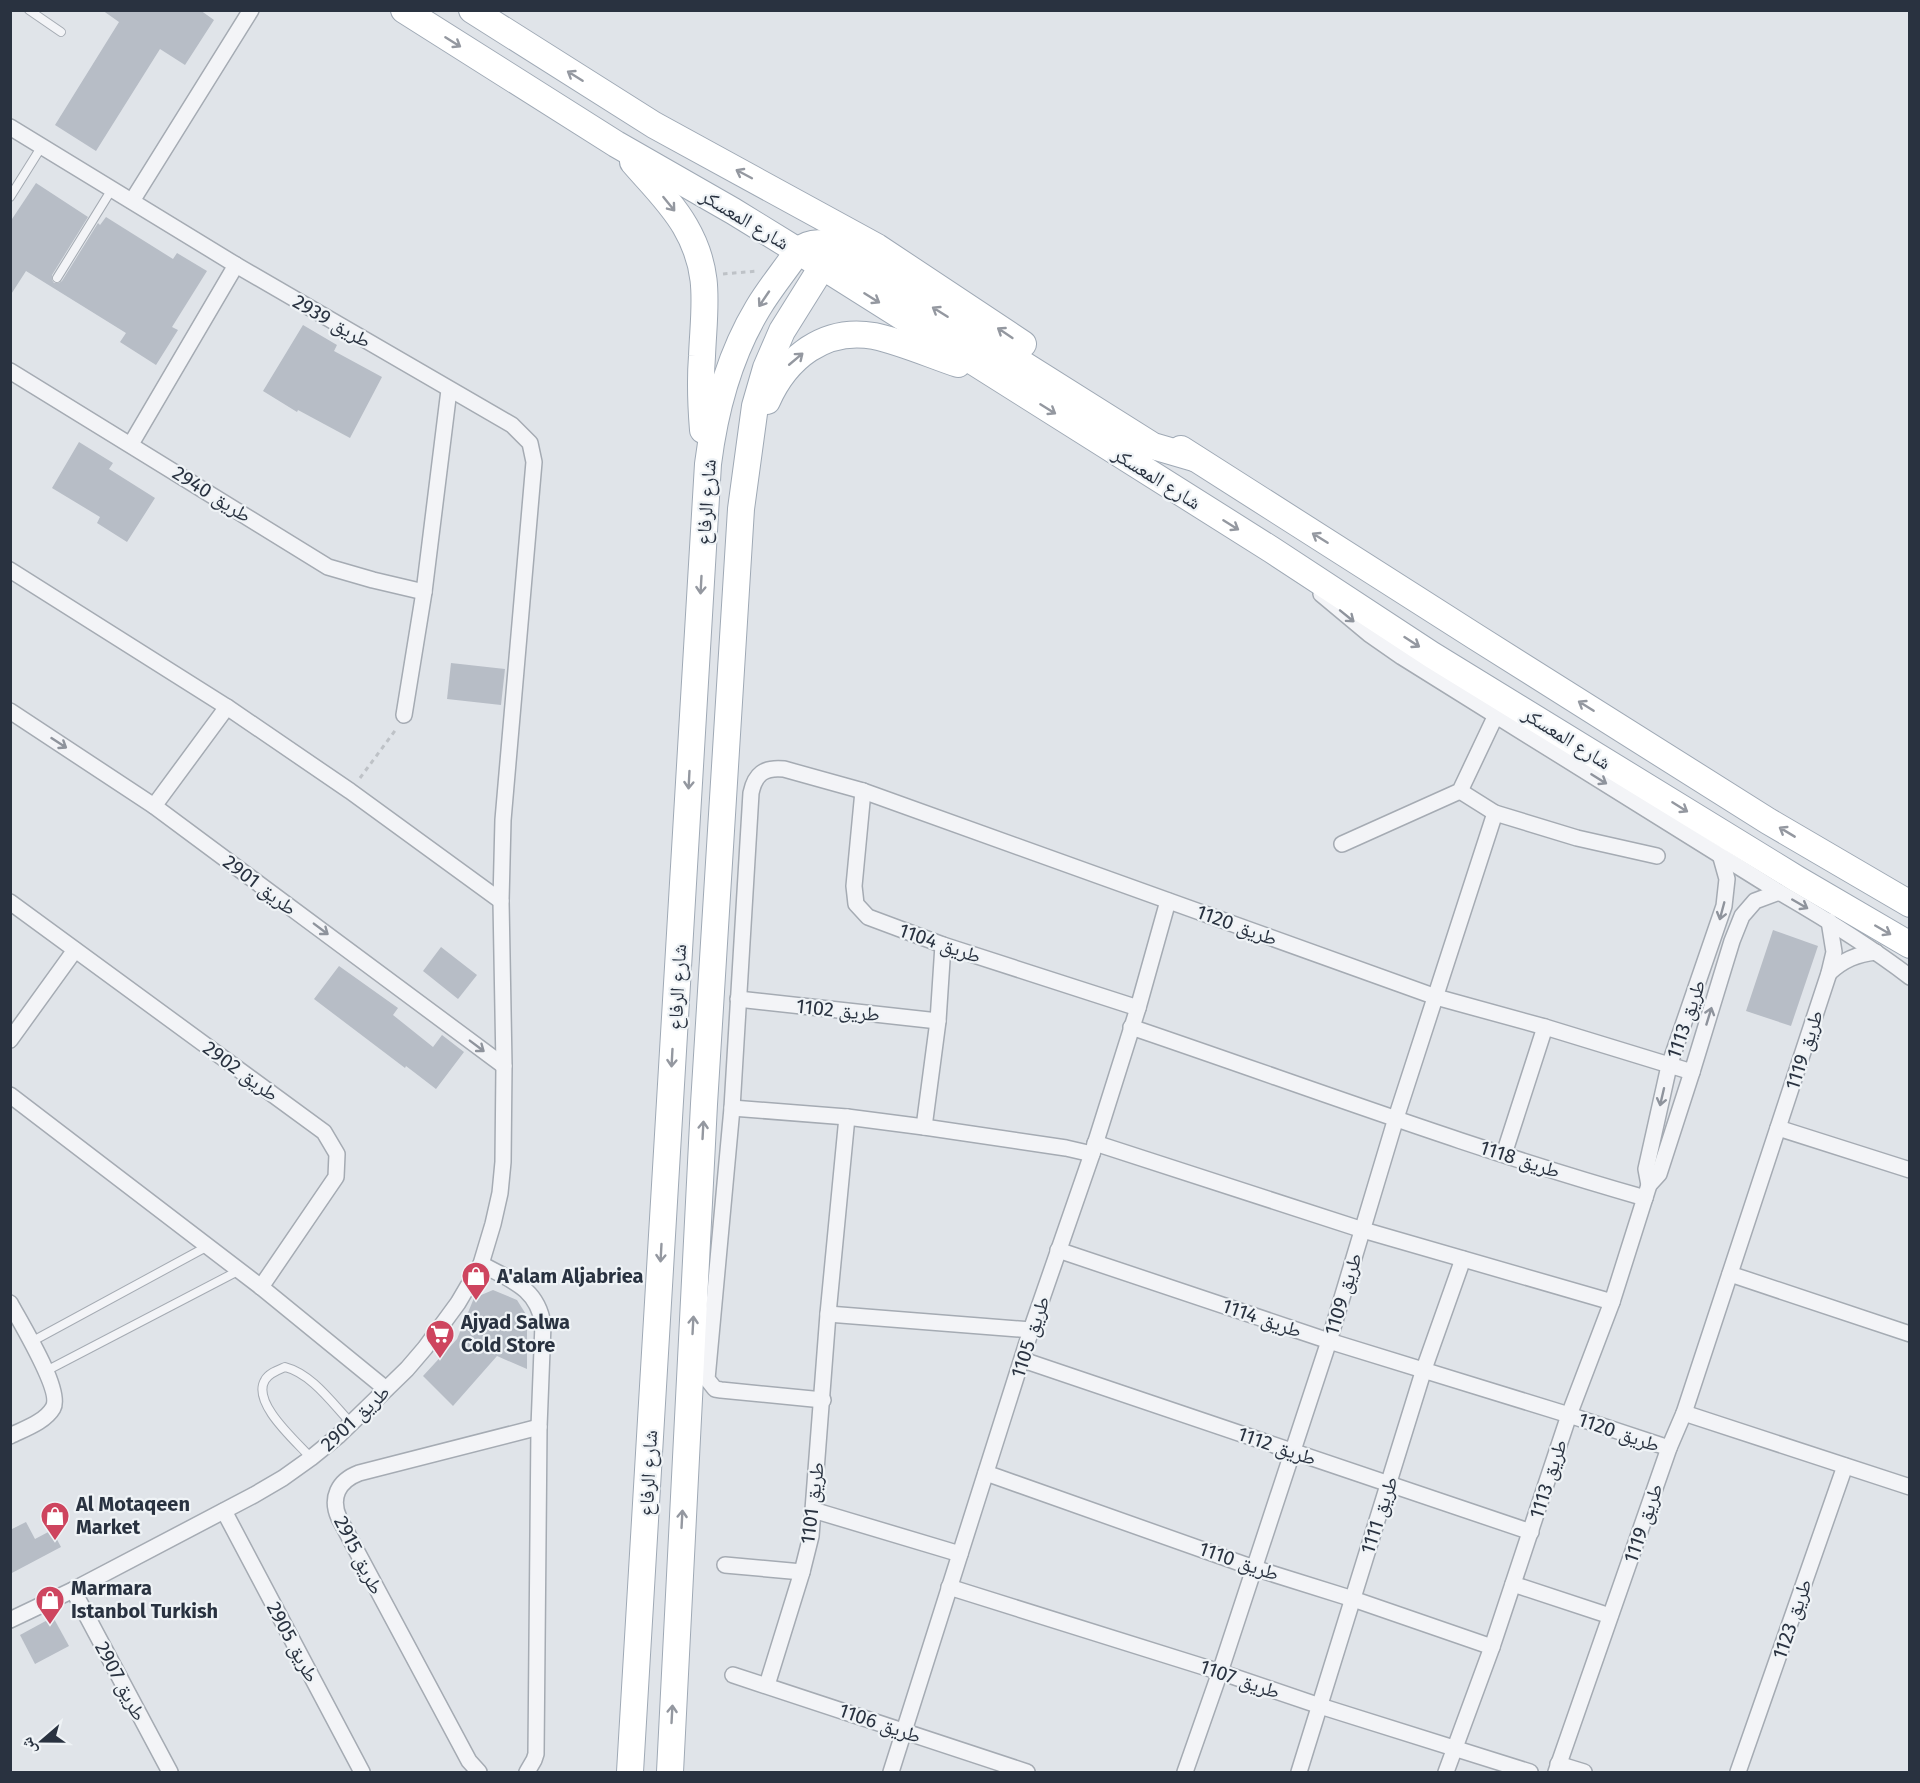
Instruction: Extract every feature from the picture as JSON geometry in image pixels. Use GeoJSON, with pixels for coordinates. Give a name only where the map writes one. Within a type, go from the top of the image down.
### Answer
{"type":"FeatureCollection","features":[{"type":"Feature","properties":{"kind":"main road","name":"شارع المعسكر"},"geometry":{"type":"LineString","coordinates":[[404,10],[616,144],[798,251],[1272,550],[1441,660],[1787,873],[1910,945]]}},
{"type":"Feature","properties":{"kind":"main road","name":"شارع المعسكر"},"geometry":{"type":"LineString","coordinates":[[472,10],[654,125],[877,247],[1194,458],[1738,802],[1910,904]]}},
{"type":"Feature","properties":{"kind":"main road"},"geometry":{"type":"LineString","coordinates":[[616,144],[676,213],[699,259],[705,293],[701,384],[708,464]]}},
{"type":"Feature","properties":{"kind":"main road"},"geometry":{"type":"LineString","coordinates":[[795,201],[816,224],[824,254],[822,267]]}},
{"type":"Feature","properties":{"kind":"main road"},"geometry":{"type":"LineString","coordinates":[[798,251],[806,244],[822,242],[861,262],[1153,446],[1194,458]]}},
{"type":"Feature","properties":{"kind":"main road","name":"شارع الرفاع"},"geometry":{"type":"LineString","coordinates":[[630,1773],[708,464],[719,398],[729,366],[759,307],[798,251]]}},
{"type":"Feature","properties":{"kind":"main road","name":"شارع الرفاع"},"geometry":{"type":"LineString","coordinates":[[670,1773],[704,1104],[741,509],[755,406],[766,368],[782,331],[822,267]]}},
{"type":"Feature","properties":{"kind":"main road"},"geometry":{"type":"LineString","coordinates":[[750,446],[763,409],[779,377],[802,354],[831,339],[857,335],[884,339],[999,378]]}},
{"type":"Feature","properties":{"kind":"street"},"geometry":{"type":"LineString","coordinates":[[132,201],[251,10]]}},
{"type":"Feature","properties":{"kind":"street","name":"طريق 2939"},"geometry":{"type":"LineString","coordinates":[[10,127],[236,265],[512,425],[530,443]]}},
{"type":"Feature","properties":{"kind":"street"},"geometry":{"type":"LineString","coordinates":[[132,444],[236,265]]}},
{"type":"Feature","properties":{"kind":"street","name":"طريق 2940"},"geometry":{"type":"LineString","coordinates":[[12,374],[132,444],[328,567],[424,592]]}},
{"type":"Feature","properties":{"kind":"street"},"geometry":{"type":"LineString","coordinates":[[404,715],[424,592],[449,390]]}},
{"type":"Feature","properties":{"kind":"street","name":"طريق 2901"},"geometry":{"type":"LineString","coordinates":[[11,1618],[73,1590],[224,1511],[284,1478],[311,1458],[351,1423],[413,1362],[442,1326],[481,1264],[500,1194],[503,1162],[502,820],[534,462],[530,443]]}},
{"type":"Feature","properties":{"kind":"street"},"geometry":{"type":"LineString","coordinates":[[1272,550],[1339,610],[1402,657],[1829,921],[1910,977]]}},
{"type":"Feature","properties":{"kind":"street"},"geometry":{"type":"LineString","coordinates":[[10,570],[227,707],[350,791],[501,901]]}},
{"type":"Feature","properties":{"kind":"street"},"geometry":{"type":"LineString","coordinates":[[153,806],[227,707]]}},
{"type":"Feature","properties":{"kind":"street","name":"طريق 2901"},"geometry":{"type":"LineString","coordinates":[[10,711],[153,806],[504,1066]]}},
{"type":"Feature","properties":{"kind":"street"},"geometry":{"type":"LineString","coordinates":[[1342,844],[1460,791],[1496,715]]}},
{"type":"Feature","properties":{"kind":"street","name":"طريق 1120"},"geometry":{"type":"LineString","coordinates":[[738,999],[750,793],[753,782],[761,773],[772,768],[784,769],[863,791],[1436,997],[1545,1027],[1692,1072]]}},
{"type":"Feature","properties":{"kind":"street","name":"طريق 1104"},"geometry":{"type":"LineString","coordinates":[[863,791],[854,886],[856,904],[868,917],[943,945],[1138,1008]]}},
{"type":"Feature","properties":{"kind":"street"},"geometry":{"type":"LineString","coordinates":[[1460,791],[1495,813],[1576,838],[1657,856]]}},
{"type":"Feature","properties":{"kind":"street","name":"طريق 1109"},"geometry":{"type":"LineString","coordinates":[[1185,1773],[1329,1341],[1396,1118],[1495,813]]}},
{"type":"Feature","properties":{"kind":"street","name":"طريق 1113"},"geometry":{"type":"LineString","coordinates":[[1647,1191],[1646,1169],[1669,1066],[1724,906],[1726,879],[1720,854]]}},
{"type":"Feature","properties":{"kind":"street","name":"طريق 1113"},"geometry":{"type":"LineString","coordinates":[[1446,1773],[1492,1647],[1569,1415],[1612,1302],[1647,1191],[1659,1174],[1732,941],[1742,916],[1755,901],[1779,892]]}},
{"type":"Feature","properties":{"kind":"street","name":"طريق 1105"},"geometry":{"type":"LineString","coordinates":[[891,1773],[1031,1330],[1094,1148],[1138,1008],[1168,901]]}},
{"type":"Feature","properties":{"kind":"street","name":"طريق 2902"},"geometry":{"type":"LineString","coordinates":[[10,902],[324,1132],[337,1154],[336,1177],[261,1287]]}},
{"type":"Feature","properties":{"kind":"street","name":"طريق 1119"},"geometry":{"type":"LineString","coordinates":[[1557,1768],[1669,1448],[1684,1413],[1829,973],[1834,952],[1829,921]]}},
{"type":"Feature","properties":{"kind":"street"},"geometry":{"type":"LineString","coordinates":[[924,1127],[938,1021],[943,945]]}},
{"type":"Feature","properties":{"kind":"street"},"geometry":{"type":"LineString","coordinates":[[10,1040],[75,950]]}},
{"type":"Feature","properties":{"kind":"street"},"geometry":{"type":"LineString","coordinates":[[1829,973],[1846,960],[1876,952]]}},
{"type":"Feature","properties":{"kind":"street"},"geometry":{"type":"LineString","coordinates":[[738,999],[732,1108],[707,1379],[715,1389],[822,1400]]}},
{"type":"Feature","properties":{"kind":"street","name":"طريق 1102"},"geometry":{"type":"LineString","coordinates":[[738,999],[938,1021]]}},
{"type":"Feature","properties":{"kind":"street","name":"طريق 1118"},"geometry":{"type":"LineString","coordinates":[[1131,1027],[1588,1182],[1647,1191]]}},
{"type":"Feature","properties":{"kind":"street"},"geometry":{"type":"LineString","coordinates":[[1504,1154],[1545,1027]]}},
{"type":"Feature","properties":{"kind":"street"},"geometry":{"type":"LineString","coordinates":[[10,1095],[261,1287],[386,1389]]}},
{"type":"Feature","properties":{"kind":"street"},"geometry":{"type":"LineString","coordinates":[[732,1108],[847,1117],[1066,1148],[1094,1148],[1363,1230],[1612,1302]]}},
{"type":"Feature","properties":{"kind":"street","name":"طريق 1101"},"geometry":{"type":"LineString","coordinates":[[767,1685],[811,1536],[828,1314],[847,1117]]}},
{"type":"Feature","properties":{"kind":"street"},"geometry":{"type":"LineString","coordinates":[[1778,1128],[1910,1170]]}},
{"type":"Feature","properties":{"kind":"street","name":"طريق 1114"},"geometry":{"type":"LineString","coordinates":[[1058,1250],[1329,1341],[1569,1415]]}},
{"type":"Feature","properties":{"kind":"street","name":"طريق 1111"},"geometry":{"type":"LineString","coordinates":[[1299,1773],[1424,1370],[1463,1259]]}},
{"type":"Feature","properties":{"kind":"street"},"geometry":{"type":"LineString","coordinates":[[481,1264],[527,1290],[539,1307],[543,1332],[539,1427],[536,1754],[527,1773]]}},
{"type":"Feature","properties":{"kind":"street"},"geometry":{"type":"LineString","coordinates":[[1730,1274],[1910,1334]]}},
{"type":"Feature","properties":{"kind":"street"},"geometry":{"type":"LineString","coordinates":[[10,1303],[46,1371],[56,1399],[54,1407],[42,1419],[10,1436]]}},
{"type":"Feature","properties":{"kind":"street"},"geometry":{"type":"LineString","coordinates":[[828,1314],[1031,1330]]}},
{"type":"Feature","properties":{"kind":"street","name":"طريق 1112"},"geometry":{"type":"LineString","coordinates":[[1023,1360],[1531,1532]]}},
{"type":"Feature","properties":{"kind":"street"},"geometry":{"type":"LineString","coordinates":[[1684,1413],[1910,1487]]}},
{"type":"Feature","properties":{"kind":"street","name":"طريق 1120"},"geometry":{"type":"LineString","coordinates":[[1569,1415],[1669,1448]]}},
{"type":"Feature","properties":{"kind":"street","name":"طريق 2915"},"geometry":{"type":"LineString","coordinates":[[478,1773],[469,1761],[339,1518],[334,1503],[339,1487],[351,1476],[539,1427]]}},
{"type":"Feature","properties":{"kind":"street","name":"طريق 1123"},"geometry":{"type":"LineString","coordinates":[[1738,1773],[1845,1466]]}},
{"type":"Feature","properties":{"kind":"street","name":"طريق 1110"},"geometry":{"type":"LineString","coordinates":[[986,1473],[1254,1568],[1492,1647]]}},
{"type":"Feature","properties":{"kind":"street"},"geometry":{"type":"LineString","coordinates":[[813,1509],[960,1554]]}},
{"type":"Feature","properties":{"kind":"street","name":"طريق 2905"},"geometry":{"type":"LineString","coordinates":[[224,1511],[362,1773]]}},
{"type":"Feature","properties":{"kind":"street"},"geometry":{"type":"LineString","coordinates":[[725,1565],[802,1572]]}},
{"type":"Feature","properties":{"kind":"street"},"geometry":{"type":"LineString","coordinates":[[1513,1584],[1610,1616]]}},
{"type":"Feature","properties":{"kind":"street","name":"طريق 1107"},"geometry":{"type":"LineString","coordinates":[[949,1587],[1530,1773]]}},
{"type":"Feature","properties":{"kind":"street","name":"طريق 2907"},"geometry":{"type":"LineString","coordinates":[[73,1590],[170,1773]]}},
{"type":"Feature","properties":{"kind":"street","name":"طريق 1106"},"geometry":{"type":"LineString","coordinates":[[733,1675],[1027,1773]]}},
{"type":"Feature","properties":{"kind":"street"},"geometry":{"type":"LineString","coordinates":[[1557,1768],[1584,1773]]}},
{"type":"Feature","properties":{"kind":"lane"},"geometry":{"type":"LineString","coordinates":[[29,10],[61,32]]}},
{"type":"Feature","properties":{"kind":"lane"},"geometry":{"type":"LineString","coordinates":[[10,197],[42,146]]}},
{"type":"Feature","properties":{"kind":"lane"},"geometry":{"type":"LineString","coordinates":[[57,278],[111,189]]}},
{"type":"Feature","properties":{"kind":"lane"},"geometry":{"type":"LineString","coordinates":[[32,1342],[208,1246]]}},
{"type":"Feature","properties":{"kind":"lane"},"geometry":{"type":"LineString","coordinates":[[46,1371],[238,1271]]}},
{"type":"Feature","properties":{"kind":"lane"},"geometry":{"type":"LineString","coordinates":[[311,1458],[278,1422],[264,1402],[261,1390],[266,1378],[285,1367],[295,1370],[309,1379],[351,1423]]}},
{"type":"Feature","properties":{"kind":"path"},"geometry":{"type":"LineString","coordinates":[[350,791],[404,715]]}},
{"type":"Feature","properties":{"kind":"building"},"geometry":{"type":"Polygon","coordinates":[[[102,10],[200,10],[214,20],[185,65],[160,49],[96,151],[55,125],[119,22],[102,10]]]}},
{"type":"Feature","properties":{"kind":"building"},"geometry":{"type":"Polygon","coordinates":[[[36,183],[88,217],[52,275],[54,283],[62,281],[98,223],[100,225],[106,217],[173,259],[177,253],[207,271],[172,327],[178,330],[156,365],[120,342],[126,333],[26,271],[10,296],[10,222],[36,183]]]}},
{"type":"Feature","properties":{"kind":"building"},"geometry":{"type":"Polygon","coordinates":[[[303,325],[337,345],[334,351],[382,377],[350,438],[298,410],[297,412],[263,391],[303,325]]]}},
{"type":"Feature","properties":{"kind":"building"},"geometry":{"type":"Polygon","coordinates":[[[79,442],[113,463],[109,469],[155,498],[127,542],[97,523],[100,517],[52,488],[79,442]]]}},
{"type":"Feature","properties":{"kind":"building"},"geometry":{"type":"Polygon","coordinates":[[[451,663],[505,669],[501,705],[447,699],[451,663]]]}},
{"type":"Feature","properties":{"kind":"building"},"geometry":{"type":"Polygon","coordinates":[[[1773,930],[1818,946],[1791,1026],[1746,1011],[1773,930]]]}},
{"type":"Feature","properties":{"kind":"building"},"geometry":{"type":"Polygon","coordinates":[[[441,947],[477,975],[458,999],[423,971],[441,947]]]}},
{"type":"Feature","properties":{"kind":"building"},"geometry":{"type":"Polygon","coordinates":[[[339,966],[398,1008],[393,1015],[433,1047],[442,1035],[464,1052],[436,1089],[314,999],[339,966]]]}},
{"type":"Feature","properties":{"kind":"building"},"geometry":{"type":"Polygon","coordinates":[[[493,1290],[517,1300],[527,1316],[527,1369],[497,1356],[453,1406],[423,1376],[457,1339],[474,1298],[493,1290]]]}},
{"type":"Feature","properties":{"kind":"building"},"geometry":{"type":"Polygon","coordinates":[[[26,1522],[35,1539],[52,1530],[61,1547],[10,1574],[10,1530],[26,1522]]]}},
{"type":"Feature","properties":{"kind":"building"},"geometry":{"type":"Polygon","coordinates":[[[53,1617],[69,1646],[35,1664],[20,1635],[53,1617]]]}},
{"type":"Feature","properties":{"kind":"place","name":"A'alam Aljabriea"},"geometry":{"type":"Point","coordinates":[476,1302]}},
{"type":"Feature","properties":{"kind":"place","name":"Ajyad Salwa Cold Store"},"geometry":{"type":"Point","coordinates":[440,1360]}},
{"type":"Feature","properties":{"kind":"place","name":"Al Motaqeen Market"},"geometry":{"type":"Point","coordinates":[55,1542]}},
{"type":"Feature","properties":{"kind":"place","name":"Marmara Istanbol Turkish"},"geometry":{"type":"Point","coordinates":[50,1626]}}]}
